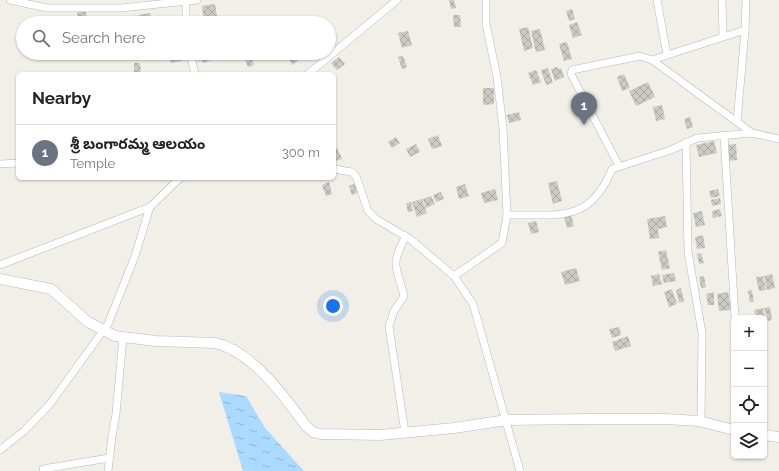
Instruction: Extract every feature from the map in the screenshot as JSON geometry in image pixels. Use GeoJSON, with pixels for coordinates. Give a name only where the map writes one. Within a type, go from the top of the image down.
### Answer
{"type":"FeatureCollection","features":[{"type":"Feature","properties":{"kind":"street"},"geometry":{"type":"LineString","coordinates":[[10,0],[47,8],[121,8],[197,0]]}},
{"type":"Feature","properties":{"kind":"street"},"geometry":{"type":"LineString","coordinates":[[336,51],[398,0]]}},
{"type":"Feature","properties":{"kind":"street"},"geometry":{"type":"LineString","coordinates":[[454,276],[502,243],[507,215],[503,128],[497,77],[486,24],[486,0]]}},
{"type":"Feature","properties":{"kind":"street"},"geometry":{"type":"LineString","coordinates":[[657,0],[667,54]]}},
{"type":"Feature","properties":{"kind":"street"},"geometry":{"type":"LineString","coordinates":[[722,0],[723,36]]}},
{"type":"Feature","properties":{"kind":"street"},"geometry":{"type":"LineString","coordinates":[[737,122],[745,30],[746,0]]}},
{"type":"Feature","properties":{"kind":"street"},"geometry":{"type":"LineString","coordinates":[[186,1],[186,16]]}},
{"type":"Feature","properties":{"kind":"street"},"geometry":{"type":"LineString","coordinates":[[652,60],[745,30]]}},
{"type":"Feature","properties":{"kind":"street"},"geometry":{"type":"LineString","coordinates":[[618,166],[571,71],[640,56],[652,60],[752,133]]}},
{"type":"Feature","properties":{"kind":"street"},"geometry":{"type":"LineString","coordinates":[[192,60],[195,72]]}},
{"type":"Feature","properties":{"kind":"street"},"geometry":{"type":"LineString","coordinates":[[310,72],[325,60]]}},
{"type":"Feature","properties":{"kind":"street"},"geometry":{"type":"LineString","coordinates":[[507,215],[553,214],[582,210],[599,196],[612,169],[671,150],[697,138],[752,133],[779,139]]}},
{"type":"Feature","properties":{"kind":"street"},"geometry":{"type":"LineString","coordinates":[[724,135],[735,315]]}},
{"type":"Feature","properties":{"kind":"street"},"geometry":{"type":"LineString","coordinates":[[686,142],[688,252],[702,332],[701,422]]}},
{"type":"Feature","properties":{"kind":"street"},"geometry":{"type":"LineString","coordinates":[[0,164],[16,163]]}},
{"type":"Feature","properties":{"kind":"street"},"geometry":{"type":"LineString","coordinates":[[336,169],[352,172],[356,176],[368,211],[376,219],[406,236],[454,276],[473,304],[507,420],[520,471]]}},
{"type":"Feature","properties":{"kind":"street"},"geometry":{"type":"LineString","coordinates":[[0,265],[150,207],[178,180]]}},
{"type":"Feature","properties":{"kind":"street"},"geometry":{"type":"LineString","coordinates":[[0,450],[24,430],[50,404],[108,324],[135,256],[150,207]]}},
{"type":"Feature","properties":{"kind":"street"},"geometry":{"type":"LineString","coordinates":[[405,433],[389,326],[394,311],[404,296],[395,270],[397,255],[406,236]]}},
{"type":"Feature","properties":{"kind":"street"},"geometry":{"type":"LineString","coordinates":[[0,278],[51,289],[88,322],[103,330],[123,337],[156,341],[215,343],[225,345],[237,351],[270,381],[306,426],[313,432],[321,434],[343,435],[405,433],[507,420],[665,419],[701,422],[731,429]]}},
{"type":"Feature","properties":{"kind":"street"},"geometry":{"type":"LineString","coordinates":[[108,471],[116,414],[123,337]]}},
{"type":"Feature","properties":{"kind":"street"},"geometry":{"type":"LineString","coordinates":[[767,435],[779,437]]}},
{"type":"Feature","properties":{"kind":"street"},"geometry":{"type":"LineString","coordinates":[[43,469],[109,458]]}},
{"type":"Feature","properties":{"kind":"water"},"geometry":{"type":"Polygon","coordinates":[[[219,392],[246,396],[265,428],[304,471],[243,471],[219,392]]]}},
{"type":"Feature","properties":{"kind":"building"},"geometry":{"type":"Polygon","coordinates":[[[449,0],[454,0],[456,8],[451,9],[449,0]]]}},
{"type":"Feature","properties":{"kind":"building"},"geometry":{"type":"Polygon","coordinates":[[[215,4],[217,16],[203,16],[202,6],[215,4]]]}},
{"type":"Feature","properties":{"kind":"building"},"geometry":{"type":"Polygon","coordinates":[[[572,9],[575,19],[569,21],[566,11],[572,9]]]}},
{"type":"Feature","properties":{"kind":"building"},"geometry":{"type":"Polygon","coordinates":[[[86,10],[86,16],[77,16],[77,11],[86,10]]]}},
{"type":"Feature","properties":{"kind":"building"},"geometry":{"type":"Polygon","coordinates":[[[150,13],[151,16],[138,16],[150,13]]]}},
{"type":"Feature","properties":{"kind":"building"},"geometry":{"type":"Polygon","coordinates":[[[453,15],[460,15],[461,27],[454,27],[453,15]]]}},
{"type":"Feature","properties":{"kind":"building"},"geometry":{"type":"Polygon","coordinates":[[[577,22],[582,35],[573,38],[569,25],[577,22]]]}},
{"type":"Feature","properties":{"kind":"building"},"geometry":{"type":"Polygon","coordinates":[[[528,27],[533,48],[524,51],[519,29],[528,27]]]}},
{"type":"Feature","properties":{"kind":"building"},"geometry":{"type":"Polygon","coordinates":[[[540,29],[545,50],[536,52],[531,31],[540,29]]]}},
{"type":"Feature","properties":{"kind":"building"},"geometry":{"type":"Polygon","coordinates":[[[408,31],[412,45],[402,48],[398,33],[408,31]]]}},
{"type":"Feature","properties":{"kind":"building"},"geometry":{"type":"Polygon","coordinates":[[[567,42],[572,59],[564,61],[559,44],[567,42]]]}},
{"type":"Feature","properties":{"kind":"building"},"geometry":{"type":"Polygon","coordinates":[[[403,56],[407,67],[402,69],[398,57],[403,56]]]}},
{"type":"Feature","properties":{"kind":"building"},"geometry":{"type":"Polygon","coordinates":[[[339,57],[345,64],[337,70],[331,63],[339,57]]]}},
{"type":"Feature","properties":{"kind":"building"},"geometry":{"type":"Polygon","coordinates":[[[170,60],[181,60],[181,61],[171,63],[170,60]]]}},
{"type":"Feature","properties":{"kind":"building"},"geometry":{"type":"Polygon","coordinates":[[[202,60],[212,60],[203,63],[202,60]]]}},
{"type":"Feature","properties":{"kind":"building"},"geometry":{"type":"Polygon","coordinates":[[[245,60],[252,60],[254,65],[248,67],[245,60]]]}},
{"type":"Feature","properties":{"kind":"building"},"geometry":{"type":"Polygon","coordinates":[[[290,60],[297,60],[298,61],[292,65],[290,60]]]}},
{"type":"Feature","properties":{"kind":"building"},"geometry":{"type":"Polygon","coordinates":[[[134,63],[140,63],[141,72],[134,72],[134,63]]]}},
{"type":"Feature","properties":{"kind":"building"},"geometry":{"type":"Polygon","coordinates":[[[557,67],[558,69],[561,68],[564,77],[555,81],[551,69],[557,67]]]}},
{"type":"Feature","properties":{"kind":"building"},"geometry":{"type":"Polygon","coordinates":[[[548,68],[553,83],[546,85],[541,70],[548,68]]]}},
{"type":"Feature","properties":{"kind":"building"},"geometry":{"type":"Polygon","coordinates":[[[536,70],[541,82],[533,85],[528,73],[536,70]]]}},
{"type":"Feature","properties":{"kind":"building"},"geometry":{"type":"Polygon","coordinates":[[[624,74],[630,88],[622,91],[617,77],[624,74]]]}},
{"type":"Feature","properties":{"kind":"building"},"geometry":{"type":"Polygon","coordinates":[[[648,82],[655,97],[636,106],[629,91],[648,82]]]}},
{"type":"Feature","properties":{"kind":"building"},"geometry":{"type":"Polygon","coordinates":[[[483,88],[494,88],[494,104],[483,105],[483,88]]]}},
{"type":"Feature","properties":{"kind":"building"},"geometry":{"type":"Polygon","coordinates":[[[662,105],[665,119],[656,121],[653,107],[662,105]]]}},
{"type":"Feature","properties":{"kind":"building"},"geometry":{"type":"Polygon","coordinates":[[[519,112],[521,120],[509,123],[507,115],[519,112]]]}},
{"type":"Feature","properties":{"kind":"building"},"geometry":{"type":"Polygon","coordinates":[[[690,117],[693,127],[687,129],[684,119],[690,117]]]}},
{"type":"Feature","properties":{"kind":"building"},"geometry":{"type":"Polygon","coordinates":[[[438,135],[442,146],[432,149],[428,139],[438,135]]]}},
{"type":"Feature","properties":{"kind":"building"},"geometry":{"type":"Polygon","coordinates":[[[396,137],[400,143],[392,148],[388,142],[396,137]]]}},
{"type":"Feature","properties":{"kind":"building"},"geometry":{"type":"Polygon","coordinates":[[[714,141],[717,153],[699,157],[696,145],[714,141]]]}},
{"type":"Feature","properties":{"kind":"building"},"geometry":{"type":"Polygon","coordinates":[[[416,144],[420,152],[410,157],[406,149],[416,144]]]}},
{"type":"Feature","properties":{"kind":"building"},"geometry":{"type":"Polygon","coordinates":[[[736,144],[737,160],[728,161],[727,145],[736,144]]]}},
{"type":"Feature","properties":{"kind":"building"},"geometry":{"type":"Polygon","coordinates":[[[336,148],[342,159],[336,161],[336,148]]]}},
{"type":"Feature","properties":{"kind":"building"},"geometry":{"type":"Polygon","coordinates":[[[557,181],[562,201],[553,204],[548,183],[557,181]]]}},
{"type":"Feature","properties":{"kind":"building"},"geometry":{"type":"Polygon","coordinates":[[[329,182],[332,194],[326,196],[322,185],[329,182]]]}},
{"type":"Feature","properties":{"kind":"building"},"geometry":{"type":"Polygon","coordinates":[[[356,183],[359,192],[352,195],[349,186],[356,183]]]}},
{"type":"Feature","properties":{"kind":"building"},"geometry":{"type":"Polygon","coordinates":[[[465,184],[469,196],[459,199],[456,187],[465,184]]]}},
{"type":"Feature","properties":{"kind":"building"},"geometry":{"type":"Polygon","coordinates":[[[495,189],[498,200],[484,203],[481,193],[495,189]]]}},
{"type":"Feature","properties":{"kind":"building"},"geometry":{"type":"Polygon","coordinates":[[[718,189],[720,196],[711,198],[709,191],[718,189]]]}},
{"type":"Feature","properties":{"kind":"building"},"geometry":{"type":"Polygon","coordinates":[[[441,192],[444,199],[436,202],[433,195],[441,192]]]}},
{"type":"Feature","properties":{"kind":"building"},"geometry":{"type":"Polygon","coordinates":[[[431,196],[435,204],[426,208],[423,199],[431,196]]]}},
{"type":"Feature","properties":{"kind":"building"},"geometry":{"type":"Polygon","coordinates":[[[720,198],[721,204],[712,206],[711,200],[720,198]]]}},
{"type":"Feature","properties":{"kind":"building"},"geometry":{"type":"Polygon","coordinates":[[[422,199],[427,213],[417,217],[412,202],[422,199]]]}},
{"type":"Feature","properties":{"kind":"building"},"geometry":{"type":"Polygon","coordinates":[[[411,202],[413,211],[408,212],[406,203],[411,202]]]}},
{"type":"Feature","properties":{"kind":"building"},"geometry":{"type":"Polygon","coordinates":[[[720,209],[722,216],[713,218],[712,211],[720,209]]]}},
{"type":"Feature","properties":{"kind":"building"},"geometry":{"type":"Polygon","coordinates":[[[702,211],[705,225],[696,227],[693,213],[702,211]]]}},
{"type":"Feature","properties":{"kind":"building"},"geometry":{"type":"Polygon","coordinates":[[[571,215],[574,226],[567,228],[564,216],[571,215]]]}},
{"type":"Feature","properties":{"kind":"building"},"geometry":{"type":"Polygon","coordinates":[[[665,216],[667,227],[658,229],[659,238],[650,239],[647,219],[665,216]]]}},
{"type":"Feature","properties":{"kind":"building"},"geometry":{"type":"Polygon","coordinates":[[[536,221],[539,232],[531,234],[528,223],[536,221]]]}},
{"type":"Feature","properties":{"kind":"building"},"geometry":{"type":"Polygon","coordinates":[[[703,235],[705,248],[697,249],[695,237],[703,235]]]}},
{"type":"Feature","properties":{"kind":"building"},"geometry":{"type":"Polygon","coordinates":[[[666,250],[670,268],[662,270],[658,252],[666,250]]]}},
{"type":"Feature","properties":{"kind":"building"},"geometry":{"type":"Polygon","coordinates":[[[701,253],[704,263],[699,264],[697,254],[701,253]]]}},
{"type":"Feature","properties":{"kind":"building"},"geometry":{"type":"Polygon","coordinates":[[[576,268],[580,281],[565,285],[561,272],[576,268]]]}},
{"type":"Feature","properties":{"kind":"building"},"geometry":{"type":"Polygon","coordinates":[[[674,273],[676,281],[664,283],[662,275],[674,273]]]}},
{"type":"Feature","properties":{"kind":"building"},"geometry":{"type":"Polygon","coordinates":[[[659,274],[662,284],[653,286],[651,276],[659,274]]]}},
{"type":"Feature","properties":{"kind":"building"},"geometry":{"type":"Polygon","coordinates":[[[772,274],[775,288],[767,290],[764,276],[772,274]]]}},
{"type":"Feature","properties":{"kind":"building"},"geometry":{"type":"Polygon","coordinates":[[[704,276],[706,287],[701,288],[699,277],[704,276]]]}},
{"type":"Feature","properties":{"kind":"building"},"geometry":{"type":"Polygon","coordinates":[[[763,276],[766,290],[759,291],[756,277],[763,276]]]}},
{"type":"Feature","properties":{"kind":"building"},"geometry":{"type":"Polygon","coordinates":[[[681,288],[684,301],[679,303],[676,290],[681,288]]]}},
{"type":"Feature","properties":{"kind":"building"},"geometry":{"type":"Polygon","coordinates":[[[672,289],[677,304],[669,307],[664,292],[672,289]]]}},
{"type":"Feature","properties":{"kind":"building"},"geometry":{"type":"Polygon","coordinates":[[[752,290],[754,302],[750,302],[748,291],[752,290]]]}},
{"type":"Feature","properties":{"kind":"building"},"geometry":{"type":"Polygon","coordinates":[[[714,292],[714,305],[708,305],[706,294],[714,292]]]}},
{"type":"Feature","properties":{"kind":"building"},"geometry":{"type":"Polygon","coordinates":[[[728,292],[731,310],[719,311],[717,294],[728,292]]]}},
{"type":"Feature","properties":{"kind":"building"},"geometry":{"type":"Polygon","coordinates":[[[770,307],[772,320],[768,321],[764,308],[770,307]]]}},
{"type":"Feature","properties":{"kind":"building"},"geometry":{"type":"Polygon","coordinates":[[[763,308],[765,315],[755,315],[754,310],[763,308]]]}},
{"type":"Feature","properties":{"kind":"building"},"geometry":{"type":"Polygon","coordinates":[[[619,327],[621,335],[612,338],[609,329],[619,327]]]}},
{"type":"Feature","properties":{"kind":"building"},"geometry":{"type":"Polygon","coordinates":[[[628,336],[631,346],[615,351],[612,342],[628,336]]]}},
{"type":"Feature","properties":{"kind":"place","name":"శ్రీ బంగారమ్మ ఆలయం"},"geometry":{"type":"Point","coordinates":[584,125]}}]}
